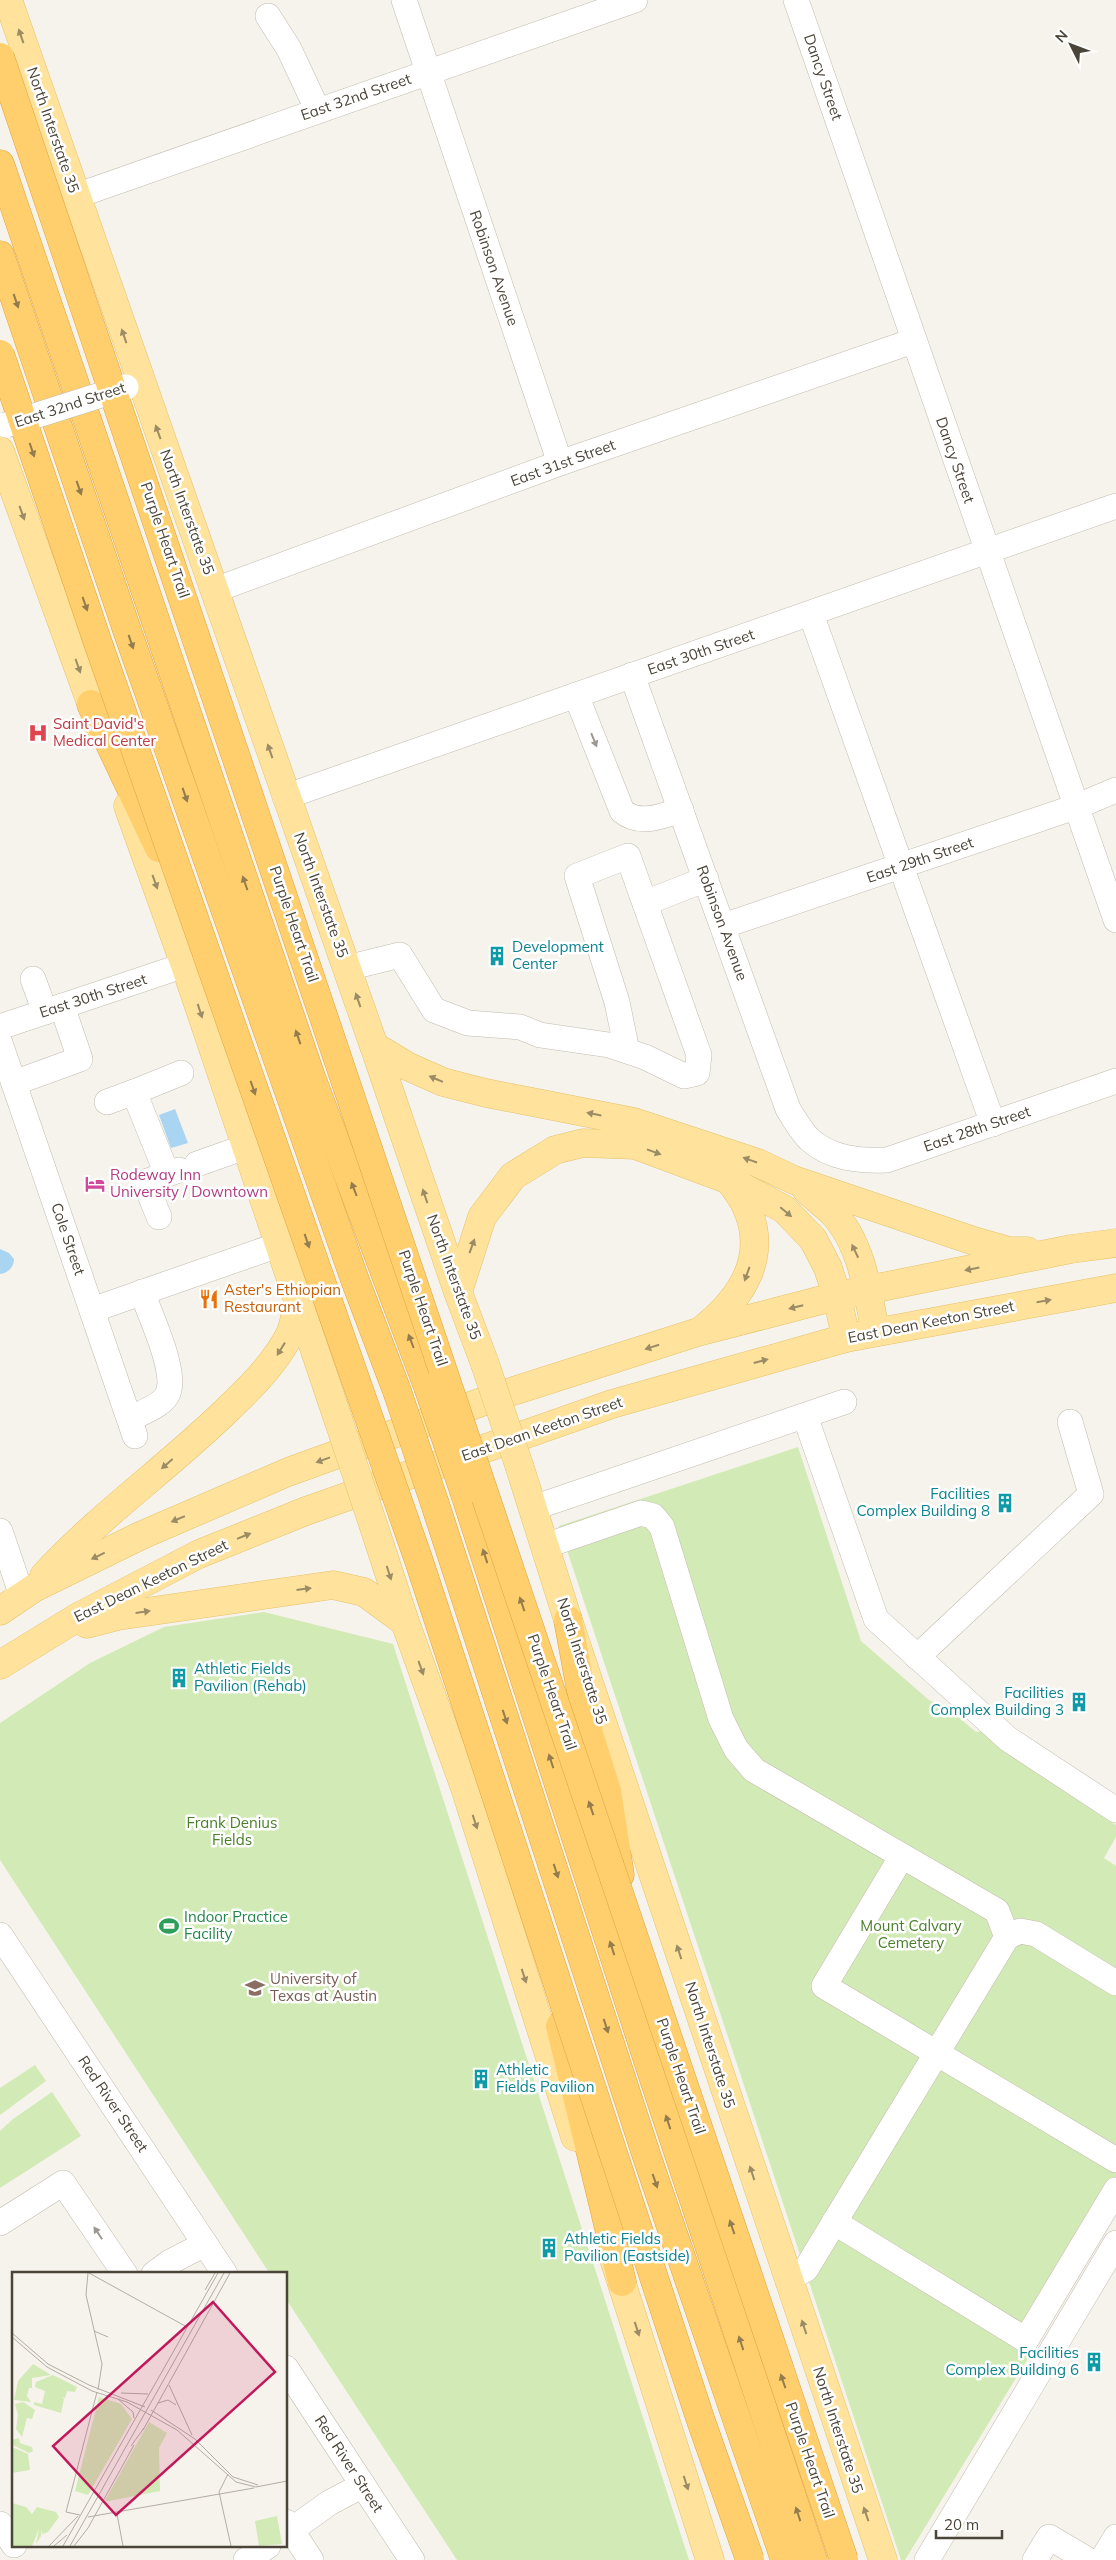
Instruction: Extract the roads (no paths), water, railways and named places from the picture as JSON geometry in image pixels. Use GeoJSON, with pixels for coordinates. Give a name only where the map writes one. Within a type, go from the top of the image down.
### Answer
{"type":"FeatureCollection","features":[{"type":"Feature","properties":{"kind":"highway","name":"Purple Heart Trail"},"geometry":{"type":"LineString","coordinates":[[0,57],[844,2560]]}},
{"type":"Feature","properties":{"kind":"highway","name":"Purple Heart Trail"},"geometry":{"type":"LineString","coordinates":[[0,164],[310,1074],[428,1387],[464,1491],[648,2062],[813,2560]]}},
{"type":"Feature","properties":{"kind":"highway"},"geometry":{"type":"LineString","coordinates":[[0,255],[132,643],[355,1280],[397,1391],[648,2157],[785,2560]]}},
{"type":"Feature","properties":{"kind":"highway"},"geometry":{"type":"LineString","coordinates":[[0,354],[101,652],[416,1552],[688,2383],[750,2560]]}},
{"type":"Feature","properties":{"kind":"highway"},"geometry":{"type":"LineString","coordinates":[[91,704],[260,1059],[319,1174]]}},
{"type":"Feature","properties":{"kind":"highway"},"geometry":{"type":"LineString","coordinates":[[451,1554],[486,1720],[622,2282]]}},
{"type":"Feature","properties":{"kind":"highway"},"geometry":{"type":"LineString","coordinates":[[568,1620],[589,1734],[611,1810],[648,2062]]}},
{"type":"Feature","properties":{"kind":"main road","name":"North Interstate 35"},"geometry":{"type":"LineString","coordinates":[[8,0],[76,196],[133,384],[215,590],[285,797],[347,968],[458,1292],[485,1364],[546,1546],[568,1620],[883,2560]]}},
{"type":"Feature","properties":{"kind":"main road"},"geometry":{"type":"LineString","coordinates":[[0,451],[185,965],[405,1622],[465,1788],[710,2560]]}},
{"type":"Feature","properties":{"kind":"main road"},"geometry":{"type":"LineString","coordinates":[[374,1046],[407,1066],[443,1082],[486,1093],[634,1122],[758,1163],[794,1180],[974,1241],[1009,1251],[1071,1250]]}},
{"type":"Feature","properties":{"kind":"main road"},"geometry":{"type":"LineString","coordinates":[[458,1292],[482,1217],[513,1176],[555,1150],[582,1142],[635,1145],[729,1180],[784,1209],[813,1238],[830,1273],[846,1338]]}},
{"type":"Feature","properties":{"kind":"main road"},"geometry":{"type":"LineString","coordinates":[[698,1332],[721,1315],[738,1295],[749,1274],[755,1245],[752,1221],[745,1204],[729,1180]]}},
{"type":"Feature","properties":{"kind":"main road"},"geometry":{"type":"LineString","coordinates":[[794,1180],[832,1212],[844,1227],[860,1262],[868,1290],[875,1332]]}},
{"type":"Feature","properties":{"kind":"main road"},"geometry":{"type":"LineString","coordinates":[[0,1611],[28,1592],[142,1535],[288,1472],[501,1395],[698,1332],[837,1296],[1071,1250],[1116,1243]]}},
{"type":"Feature","properties":{"kind":"main road","name":"East Dean Keeton Street"},"geometry":{"type":"LineString","coordinates":[[0,1665],[78,1617],[199,1554],[306,1511],[612,1404],[846,1338],[1116,1288]]}},
{"type":"Feature","properties":{"kind":"main road"},"geometry":{"type":"LineString","coordinates":[[28,1592],[71,1546],[206,1431],[256,1382],[275,1359],[290,1335],[298,1303]]}},
{"type":"Feature","properties":{"kind":"main road"},"geometry":{"type":"LineString","coordinates":[[0,1665],[54,1638],[90,1624],[118,1616],[333,1585],[364,1592],[405,1622]]}},
{"type":"Feature","properties":{"kind":"street","name":"Robinson Avenue"},"geometry":{"type":"LineString","coordinates":[[404,0],[560,464]]}},
{"type":"Feature","properties":{"kind":"street","name":"East 32nd Street"},"geometry":{"type":"LineString","coordinates":[[76,196],[635,0]]}},
{"type":"Feature","properties":{"kind":"street","name":"Dancy Street"},"geometry":{"type":"LineString","coordinates":[[796,0],[913,341],[1078,806],[1116,920]]}},
{"type":"Feature","properties":{"kind":"street"},"geometry":{"type":"LineString","coordinates":[[268,16],[289,50],[318,111]]}},
{"type":"Feature","properties":{"kind":"street","name":"East 31st Street"},"geometry":{"type":"LineString","coordinates":[[215,590],[560,464],[913,341]]}},
{"type":"Feature","properties":{"kind":"street","name":"East 32nd Street"},"geometry":{"type":"LineString","coordinates":[[3,426],[133,384]]}},
{"type":"Feature","properties":{"kind":"street","name":"East 30th Street"},"geometry":{"type":"LineString","coordinates":[[285,797],[1116,506]]}},
{"type":"Feature","properties":{"kind":"street"},"geometry":{"type":"LineString","coordinates":[[810,614],[993,1124]]}},
{"type":"Feature","properties":{"kind":"street","name":"Robinson Avenue"},"geometry":{"type":"LineString","coordinates":[[632,675],[788,1110],[809,1138],[835,1154]]}},
{"type":"Feature","properties":{"kind":"street"},"geometry":{"type":"LineString","coordinates":[[576,695],[622,811],[630,817],[645,820],[681,810]]}},
{"type":"Feature","properties":{"kind":"street","name":"East 29th Street"},"geometry":{"type":"LineString","coordinates":[[723,926],[1078,806],[1116,790]]}},
{"type":"Feature","properties":{"kind":"street"},"geometry":{"type":"LineString","coordinates":[[347,968],[400,955],[434,1010],[468,1023],[520,1027],[540,1035],[608,1045],[627,1051],[684,1076],[697,1073],[699,1055],[628,856],[577,876],[617,1002],[627,1051]]}},
{"type":"Feature","properties":{"kind":"street"},"geometry":{"type":"LineString","coordinates":[[645,903],[706,879]]}},
{"type":"Feature","properties":{"kind":"street","name":"East 30th Street"},"geometry":{"type":"LineString","coordinates":[[0,1027],[185,965]]}},
{"type":"Feature","properties":{"kind":"street"},"geometry":{"type":"LineString","coordinates":[[14,1083],[80,1059],[54,1009],[33,979]]}},
{"type":"Feature","properties":{"kind":"street","name":"Cole Street"},"geometry":{"type":"LineString","coordinates":[[0,1043],[132,1427],[168,1394],[170,1375],[142,1292]]}},
{"type":"Feature","properties":{"kind":"street"},"geometry":{"type":"LineString","coordinates":[[107,1102],[181,1073]]}},
{"type":"Feature","properties":{"kind":"street","name":"East 28th Street"},"geometry":{"type":"LineString","coordinates":[[835,1154],[858,1161],[887,1160],[1116,1081]]}},
{"type":"Feature","properties":{"kind":"street"},"geometry":{"type":"LineString","coordinates":[[134,1092],[181,1169]]}},
{"type":"Feature","properties":{"kind":"street"},"geometry":{"type":"LineString","coordinates":[[159,1217],[145,1182],[246,1147]]}},
{"type":"Feature","properties":{"kind":"street"},"geometry":{"type":"LineString","coordinates":[[92,1310],[278,1245]]}},
{"type":"Feature","properties":{"kind":"street"},"geometry":{"type":"LineString","coordinates":[[533,1508],[844,1402]]}},
{"type":"Feature","properties":{"kind":"street"},"geometry":{"type":"LineString","coordinates":[[805,1416],[876,1619],[1008,1739],[1116,1810]]}},
{"type":"Feature","properties":{"kind":"street"},"geometry":{"type":"LineString","coordinates":[[917,1657],[1091,1494],[1070,1422]]}},
{"type":"Feature","properties":{"kind":"street"},"geometry":{"type":"LineString","coordinates":[[546,1546],[641,1513],[653,1516],[662,1526],[721,1719],[736,1749],[754,1770],[997,1911],[1007,1937]]}},
{"type":"Feature","properties":{"kind":"street"},"geometry":{"type":"LineString","coordinates":[[0,1531],[28,1592]]}},
{"type":"Feature","properties":{"kind":"street"},"geometry":{"type":"LineString","coordinates":[[902,1856],[824,1986],[1116,2160]]}},
{"type":"Feature","properties":{"kind":"street"},"geometry":{"type":"LineString","coordinates":[[788,2280],[806,2268],[1007,1937],[1020,1931],[1036,1934],[1116,1983]]}},
{"type":"Feature","properties":{"kind":"street","name":"Red River Street"},"geometry":{"type":"LineString","coordinates":[[0,1935],[224,2272]]}},
{"type":"Feature","properties":{"kind":"street"},"geometry":{"type":"LineString","coordinates":[[0,2223],[63,2182],[124,2272]]}},
{"type":"Feature","properties":{"kind":"street"},"geometry":{"type":"LineString","coordinates":[[834,2222],[1026,2340],[1116,2190]]}},
{"type":"Feature","properties":{"kind":"street"},"geometry":{"type":"LineString","coordinates":[[927,2560],[1116,2243]]}},
{"type":"Feature","properties":{"kind":"street"},"geometry":{"type":"LineString","coordinates":[[157,2272],[170,2262],[205,2244]]}},
{"type":"Feature","properties":{"kind":"street","name":"Red River Street"},"geometry":{"type":"LineString","coordinates":[[288,2371],[412,2560]]}},
{"type":"Feature","properties":{"kind":"street"},"geometry":{"type":"LineString","coordinates":[[311,2560],[288,2529],[328,2503],[363,2485]]}},
{"type":"Feature","properties":{"kind":"street"},"geometry":{"type":"LineString","coordinates":[[1035,2560],[1049,2537],[1088,2560]]}},
{"type":"Feature","properties":{"kind":"street"},"geometry":{"type":"LineString","coordinates":[[1102,2560],[1116,2538]]}},
{"type":"Feature","properties":{"kind":"street"},"geometry":{"type":"LineString","coordinates":[[17,2548],[24,2560]]}},
{"type":"Feature","properties":{"kind":"street"},"geometry":{"type":"LineString","coordinates":[[246,2560],[265,2548]]}},
{"type":"Feature","properties":{"kind":"water"},"geometry":{"type":"Polygon","coordinates":[[[175,1109],[188,1143],[171,1148],[159,1115],[175,1109]]]}},
{"type":"Feature","properties":{"kind":"water"},"geometry":{"type":"Polygon","coordinates":[[[0,1249],[9,1253],[14,1259],[10,1269],[0,1274],[0,1249]]]}},
{"type":"Feature","properties":{"kind":"place","name":"Saint David's Medical Center"},"geometry":{"type":"Point","coordinates":[38,733]}},
{"type":"Feature","properties":{"kind":"place","name":"Development Center"},"geometry":{"type":"Point","coordinates":[497,956]}},
{"type":"Feature","properties":{"kind":"place","name":"Rodeway Inn University / Downtown"},"geometry":{"type":"Point","coordinates":[95,1184]}},
{"type":"Feature","properties":{"kind":"place","name":"Aster's Ethiopian Restaurant"},"geometry":{"type":"Point","coordinates":[209,1299]}},
{"type":"Feature","properties":{"kind":"place","name":"Facilities Complex Building 8"},"geometry":{"type":"Point","coordinates":[1005,1503]}},
{"type":"Feature","properties":{"kind":"place","name":"Athletic Fields Pavilion (Rehab)"},"geometry":{"type":"Point","coordinates":[179,1678]}},
{"type":"Feature","properties":{"kind":"place","name":"Facilities Complex Building 3"},"geometry":{"type":"Point","coordinates":[1079,1702]}},
{"type":"Feature","properties":{"kind":"place","name":"Indoor Practice Facility"},"geometry":{"type":"Point","coordinates":[169,1926]}},
{"type":"Feature","properties":{"kind":"place","name":"University of Texas at Austin"},"geometry":{"type":"Point","coordinates":[255,1988]}},
{"type":"Feature","properties":{"kind":"place","name":"Athletic Fields Pavilion"},"geometry":{"type":"Point","coordinates":[481,2079]}},
{"type":"Feature","properties":{"kind":"place","name":"Athletic Fields Pavilion (Eastside)"},"geometry":{"type":"Point","coordinates":[549,2248]}},
{"type":"Feature","properties":{"kind":"place","name":"Facilities Complex Building 6"},"geometry":{"type":"Point","coordinates":[1094,2362]}},
{"type":"Feature","properties":{"kind":"park label","name":"Frank Denius Fields"},"geometry":{"type":"Point","coordinates":[232,1832]}},
{"type":"Feature","properties":{"kind":"park label","name":"Mount Calvary Cemetery"},"geometry":{"type":"Point","coordinates":[911,1934]}}]}
